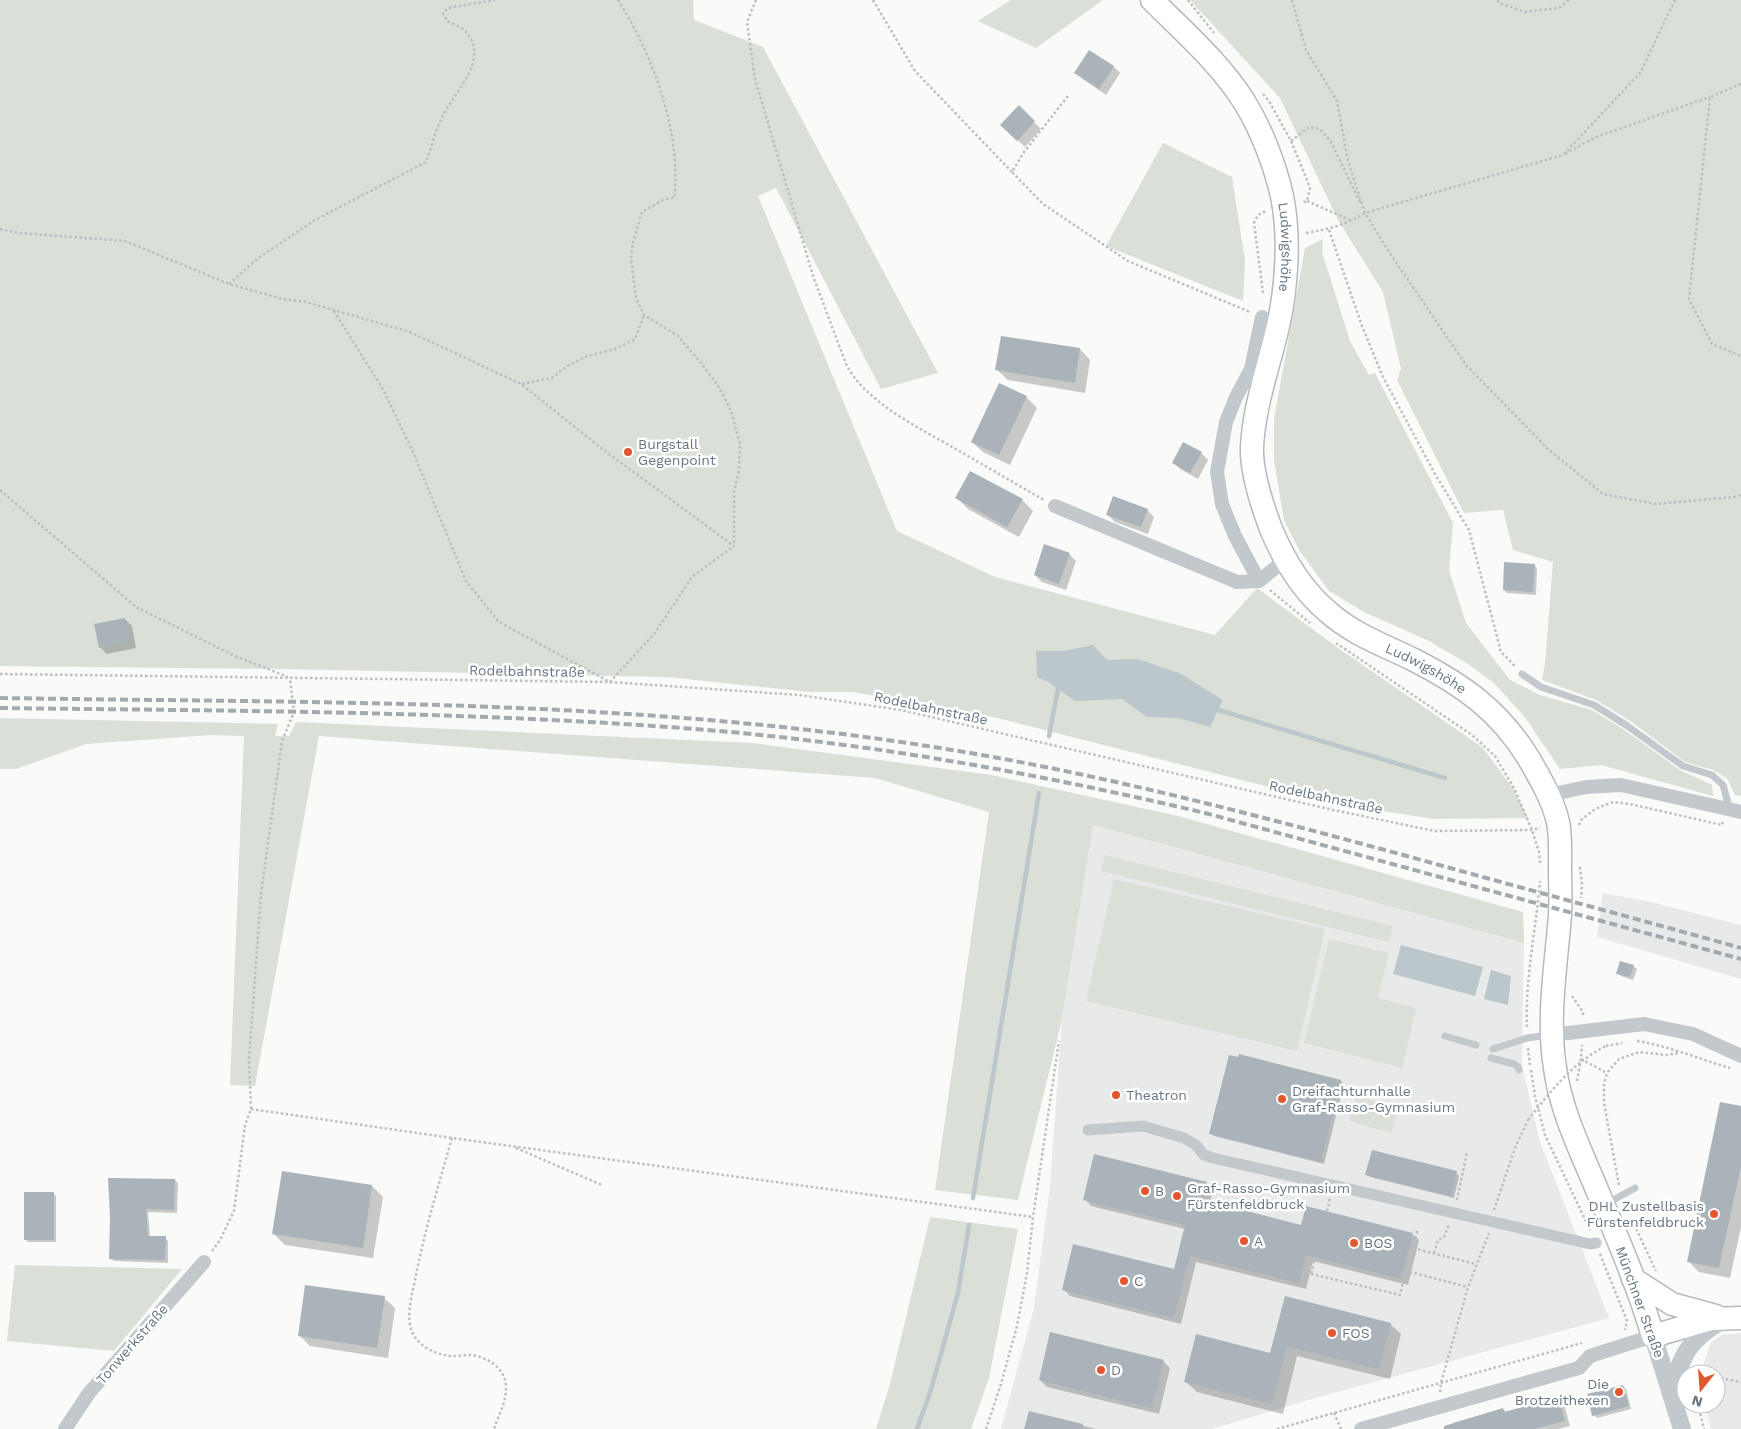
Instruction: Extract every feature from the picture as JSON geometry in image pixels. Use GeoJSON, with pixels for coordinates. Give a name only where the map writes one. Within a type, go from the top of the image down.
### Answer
{"type":"FeatureCollection","features":[{"type":"Feature","properties":{"kind":"main road","name":"Ludwigshöhe"},"geometry":{"type":"LineString","coordinates":[[1152,0],[1224,75],[1243,101],[1258,127],[1282,197],[1286,236],[1286,279],[1279,323],[1255,414],[1252,451],[1259,492],[1270,526],[1285,560],[1304,588],[1326,611],[1356,633],[1415,660],[1458,684],[1485,706],[1511,731],[1548,795],[1568,824]]}},
{"type":"Feature","properties":{"kind":"main road","name":"Münchner Straße"},"geometry":{"type":"LineString","coordinates":[[1568,824],[1560,843],[1560,911],[1551,1002],[1551,1035],[1555,1071],[1566,1112],[1612,1201],[1633,1279],[1653,1336]]}},
{"type":"Feature","properties":{"kind":"main road"},"geometry":{"type":"LineString","coordinates":[[1633,1279],[1672,1304],[1734,1318]]}},
{"type":"Feature","properties":{"kind":"main road"},"geometry":{"type":"LineString","coordinates":[[1653,1336],[1711,1319],[1734,1318]]}},
{"type":"Feature","properties":{"kind":"street"},"geometry":{"type":"LineString","coordinates":[[1260,581],[1246,559],[1228,520],[1222,504],[1217,472],[1226,422],[1236,397],[1251,369],[1262,318]]}},
{"type":"Feature","properties":{"kind":"street"},"geometry":{"type":"LineString","coordinates":[[1055,506],[1237,582],[1260,581],[1285,560]]}},
{"type":"Feature","properties":{"kind":"street"},"geometry":{"type":"LineString","coordinates":[[1548,795],[1586,787],[1621,785],[1736,811]]}},
{"type":"Feature","properties":{"kind":"street"},"geometry":{"type":"LineString","coordinates":[[1551,1035],[1644,1024],[1693,1034],[1741,1056]]}},
{"type":"Feature","properties":{"kind":"street"},"geometry":{"type":"LineString","coordinates":[[1088,1130],[1143,1126],[1184,1138],[1196,1145],[1204,1155],[1213,1158],[1590,1244],[1596,1242]]}},
{"type":"Feature","properties":{"kind":"street","name":"Tonwerkstraße"},"geometry":{"type":"LineString","coordinates":[[64,1429],[89,1393],[204,1262]]}},
{"type":"Feature","properties":{"kind":"street"},"geometry":{"type":"LineString","coordinates":[[1670,1391],[1685,1354],[1694,1341],[1705,1331],[1734,1318]]}},
{"type":"Feature","properties":{"kind":"street"},"geometry":{"type":"LineString","coordinates":[[1361,1429],[1579,1368],[1590,1356],[1653,1336]]}},
{"type":"Feature","properties":{"kind":"street","name":"Münchner Straße"},"geometry":{"type":"LineString","coordinates":[[1653,1336],[1682,1429]]}},
{"type":"Feature","properties":{"kind":"lane"},"geometry":{"type":"LineString","coordinates":[[1522,674],[1541,687],[1594,705],[1626,725],[1682,766],[1712,775],[1723,785],[1736,811]]}},
{"type":"Feature","properties":{"kind":"lane"},"geometry":{"type":"LineString","coordinates":[[1493,1049],[1528,1038],[1551,1035]]}},
{"type":"Feature","properties":{"kind":"lane"},"geometry":{"type":"LineString","coordinates":[[1445,1036],[1476,1045]]}},
{"type":"Feature","properties":{"kind":"lane"},"geometry":{"type":"LineString","coordinates":[[1491,1058],[1514,1064],[1518,1067],[1518,1070]]}},
{"type":"Feature","properties":{"kind":"lane"},"geometry":{"type":"LineString","coordinates":[[1612,1201],[1635,1188]]}},
{"type":"Feature","properties":{"kind":"path"},"geometry":{"type":"LineString","coordinates":[[229,284],[258,258],[315,220],[426,162],[444,113],[470,73],[475,58],[472,41],[463,29],[447,21],[443,13],[448,8],[495,0]]}},
{"type":"Feature","properties":{"kind":"path"},"geometry":{"type":"LineString","coordinates":[[618,0],[634,25],[649,59],[667,116],[674,152],[675,197],[663,200],[642,212],[633,242],[631,258],[636,298],[644,315],[678,336],[701,363],[719,386],[732,411],[740,444],[739,470],[734,492],[734,546]]}},
{"type":"Feature","properties":{"kind":"path"},"geometry":{"type":"LineString","coordinates":[[756,0],[747,22],[755,79],[813,276],[852,376],[860,386],[897,415],[1055,506]]}},
{"type":"Feature","properties":{"kind":"path"},"geometry":{"type":"LineString","coordinates":[[873,0],[915,71],[1043,204],[1128,261],[1262,318],[1263,289],[1254,223],[1256,217],[1268,210]]}},
{"type":"Feature","properties":{"kind":"path"},"geometry":{"type":"LineString","coordinates":[[1292,0],[1306,50],[1337,101],[1348,161],[1365,213]]}},
{"type":"Feature","properties":{"kind":"path"},"geometry":{"type":"LineString","coordinates":[[1498,0],[1499,4],[1525,12],[1560,8],[1569,0]]}},
{"type":"Feature","properties":{"kind":"path"},"geometry":{"type":"LineString","coordinates":[[1563,155],[1640,73],[1675,0]]}},
{"type":"Feature","properties":{"kind":"path"},"geometry":{"type":"LineString","coordinates":[[1286,236],[1329,230],[1352,221],[1365,213],[1563,155],[1596,137],[1710,97],[1741,84]]}},
{"type":"Feature","properties":{"kind":"path"},"geometry":{"type":"LineString","coordinates":[[1012,172],[1024,152],[1068,96]]}},
{"type":"Feature","properties":{"kind":"path"},"geometry":{"type":"LineString","coordinates":[[1710,97],[1689,299],[1712,344],[1741,356]]}},
{"type":"Feature","properties":{"kind":"path"},"geometry":{"type":"LineString","coordinates":[[1307,201],[1310,188],[1291,141],[1308,127],[1320,129],[1331,142],[1365,213],[1389,252],[1466,365],[1548,449],[1603,494],[1656,504],[1734,498],[1741,495]]}},
{"type":"Feature","properties":{"kind":"path"},"geometry":{"type":"LineString","coordinates":[[1298,204],[1307,201],[1352,221]]}},
{"type":"Feature","properties":{"kind":"path"},"geometry":{"type":"LineString","coordinates":[[0,229],[20,233],[125,241],[229,284],[283,299],[306,302],[333,309],[410,332],[521,384],[605,451],[734,546]]}},
{"type":"Feature","properties":{"kind":"path"},"geometry":{"type":"LineString","coordinates":[[1329,230],[1362,326],[1383,376],[1436,474],[1469,530],[1501,652],[1522,674]]}},
{"type":"Feature","properties":{"kind":"path"},"geometry":{"type":"LineString","coordinates":[[333,309],[384,391],[413,452],[466,581],[499,622],[610,682],[654,634],[693,576],[734,546]]}},
{"type":"Feature","properties":{"kind":"path"},"geometry":{"type":"LineString","coordinates":[[521,384],[552,378],[567,366],[588,356],[614,349],[635,339],[644,315]]}},
{"type":"Feature","properties":{"kind":"path"},"geometry":{"type":"LineString","coordinates":[[0,490],[136,608],[235,656],[290,678],[294,712],[282,742],[261,894],[249,1060],[251,1109],[245,1125],[234,1210],[220,1240],[204,1262]]}},
{"type":"Feature","properties":{"kind":"path"},"geometry":{"type":"LineString","coordinates":[[1260,581],[1317,629]]}},
{"type":"Feature","properties":{"kind":"path"},"geometry":{"type":"LineString","coordinates":[[1332,640],[1472,735],[1495,756],[1514,788],[1532,830],[1539,852],[1540,869]]}},
{"type":"Feature","properties":{"kind":"path","name":"Rodelbahnstraße"},"geometry":{"type":"LineString","coordinates":[[0,674],[610,682],[799,695],[901,710],[1333,810],[1435,831],[1532,830],[1568,824]]}},
{"type":"Feature","properties":{"kind":"path"},"geometry":{"type":"LineString","coordinates":[[1568,824],[1581,820],[1595,809],[1613,802],[1630,804],[1722,825],[1736,811]]}},
{"type":"Feature","properties":{"kind":"path"},"geometry":{"type":"LineString","coordinates":[[1580,866],[1582,884],[1580,902]]}},
{"type":"Feature","properties":{"kind":"path"},"geometry":{"type":"LineString","coordinates":[[1540,878],[1526,1009],[1530,1065],[1535,1096],[1546,1135],[1596,1242],[1627,1321],[1624,1329],[1630,1344]]}},
{"type":"Feature","properties":{"kind":"path"},"geometry":{"type":"LineString","coordinates":[[1572,988],[1572,997],[1583,1012]]}},
{"type":"Feature","properties":{"kind":"path"},"geometry":{"type":"LineString","coordinates":[[1635,1040],[1663,1045],[1679,1053],[1732,1069]]}},
{"type":"Feature","properties":{"kind":"path"},"geometry":{"type":"LineString","coordinates":[[986,1429],[1017,1326],[1059,1041]]}},
{"type":"Feature","properties":{"kind":"path"},"geometry":{"type":"LineString","coordinates":[[1440,1407],[1440,1383],[1475,1264],[1488,1233],[1515,1148],[1528,1120],[1564,1077],[1592,1052],[1606,1046],[1625,1042]]}},
{"type":"Feature","properties":{"kind":"path"},"geometry":{"type":"LineString","coordinates":[[1612,1201],[1604,1103],[1604,1084],[1607,1073],[1619,1059],[1639,1052],[1666,1056],[1679,1053]]}},
{"type":"Feature","properties":{"kind":"path"},"geometry":{"type":"LineString","coordinates":[[1581,1059],[1607,1073]]}},
{"type":"Feature","properties":{"kind":"path"},"geometry":{"type":"LineString","coordinates":[[251,1109],[513,1147],[1033,1217]]}},
{"type":"Feature","properties":{"kind":"path"},"geometry":{"type":"LineString","coordinates":[[452,1138],[425,1229],[410,1308],[411,1330],[418,1343],[434,1352],[450,1356],[472,1355],[490,1361],[502,1372],[506,1388],[504,1402],[494,1429]]}},
{"type":"Feature","properties":{"kind":"path"},"geometry":{"type":"LineString","coordinates":[[513,1147],[602,1185]]}},
{"type":"Feature","properties":{"kind":"path"},"geometry":{"type":"LineString","coordinates":[[1434,1254],[1438,1240],[1444,1237],[1454,1212],[1467,1152]]}},
{"type":"Feature","properties":{"kind":"path"},"geometry":{"type":"LineString","coordinates":[[1408,1266],[1417,1232],[1413,1231]]}},
{"type":"Feature","properties":{"kind":"path"},"geometry":{"type":"LineString","coordinates":[[1412,1248],[1475,1264]]}},
{"type":"Feature","properties":{"kind":"path"},"geometry":{"type":"LineString","coordinates":[[1311,1274],[1315,1258]]}},
{"type":"Feature","properties":{"kind":"path"},"geometry":{"type":"LineString","coordinates":[[1302,1272],[1400,1295],[1406,1272],[1468,1287]]}},
{"type":"Feature","properties":{"kind":"path"},"geometry":{"type":"LineString","coordinates":[[1277,1429],[1589,1341]]}},
{"type":"Feature","properties":{"kind":"path"},"geometry":{"type":"LineString","coordinates":[[1726,1379],[1741,1382]]}},
{"type":"Feature","properties":{"kind":"path"},"geometry":{"type":"LineString","coordinates":[[1334,1413],[1341,1429]]}},
{"type":"Feature","properties":{"kind":"path"},"geometry":{"type":"LineString","coordinates":[[1700,1414],[1704,1429]]}},
{"type":"Feature","properties":{"kind":"shaded area"},"geometry":{"type":"Polygon","coordinates":[[[0,0],[693,0],[694,20],[763,47],[938,373],[881,389],[776,188],[758,196],[897,531],[995,577],[1215,635],[1257,588],[1338,648],[1482,747],[1513,788],[1528,818],[1434,819],[1332,803],[993,717],[853,692],[810,692],[667,677],[287,669],[0,666],[0,0]]]}},
{"type":"Feature","properties":{"kind":"shaded area"},"geometry":{"type":"Polygon","coordinates":[[[1011,0],[1103,0],[1036,48],[978,21],[1011,0]]]}},
{"type":"Feature","properties":{"kind":"shaded area"},"geometry":{"type":"Polygon","coordinates":[[[1190,0],[1741,0],[1741,796],[1735,795],[1727,778],[1713,770],[1685,762],[1629,720],[1596,700],[1542,680],[1545,664],[1553,562],[1513,550],[1503,510],[1464,513],[1397,380],[1401,369],[1383,292],[1338,220],[1280,98],[1190,0]]]}},
{"type":"Feature","properties":{"kind":"shaded area"},"geometry":{"type":"Polygon","coordinates":[[[1163,143],[1232,177],[1245,261],[1243,301],[1106,246],[1163,143]]]}},
{"type":"Feature","properties":{"kind":"shaded area"},"geometry":{"type":"Polygon","coordinates":[[[1323,239],[1322,252],[1350,341],[1369,375],[1375,373],[1453,523],[1449,570],[1466,623],[1510,680],[1540,695],[1592,710],[1623,729],[1680,770],[1712,785],[1713,796],[1601,765],[1560,769],[1524,716],[1494,683],[1468,664],[1429,641],[1364,612],[1329,591],[1299,550],[1284,520],[1274,460],[1274,419],[1305,248],[1323,239]]]}},
{"type":"Feature","properties":{"kind":"shaded area"},"geometry":{"type":"Polygon","coordinates":[[[1093,645],[1107,660],[1138,659],[1179,673],[1223,700],[1210,727],[1178,718],[1147,717],[1122,699],[1075,701],[1048,682],[1037,677],[1036,651],[1063,651],[1093,645]]]}},
{"type":"Feature","properties":{"kind":"shaded area"},"geometry":{"type":"Polygon","coordinates":[[[0,718],[278,724],[275,736],[289,736],[296,722],[752,743],[991,775],[1178,816],[1523,912],[1524,943],[1093,825],[1062,1019],[1018,1200],[935,1190],[989,812],[875,778],[319,736],[255,1086],[230,1085],[244,736],[211,735],[86,744],[16,769],[0,769],[0,718]]]}},
{"type":"Feature","properties":{"kind":"shaded area"},"geometry":{"type":"Polygon","coordinates":[[[1093,825],[1524,943],[1522,1066],[1540,1142],[1609,1318],[1308,1400],[1212,1429],[1001,1429],[1034,1308],[1050,1186],[1062,1019],[1093,825]]]}},
{"type":"Feature","properties":{"kind":"shaded area"},"geometry":{"type":"Polygon","coordinates":[[[1105,855],[1393,926],[1389,942],[1101,871],[1105,855]]]}},
{"type":"Feature","properties":{"kind":"shaded area"},"geometry":{"type":"Polygon","coordinates":[[[1114,879],[1325,929],[1297,1051],[1086,1001],[1114,879]]]}},
{"type":"Feature","properties":{"kind":"shaded area"},"geometry":{"type":"Polygon","coordinates":[[[1603,893],[1651,902],[1741,925],[1741,979],[1597,937],[1603,893]]]}},
{"type":"Feature","properties":{"kind":"shaded area"},"geometry":{"type":"Polygon","coordinates":[[[1329,939],[1389,953],[1378,998],[1416,1008],[1402,1068],[1304,1043],[1329,939]]]}},
{"type":"Feature","properties":{"kind":"shaded area"},"geometry":{"type":"Polygon","coordinates":[[[1401,945],[1483,967],[1475,996],[1393,974],[1401,945]]]}},
{"type":"Feature","properties":{"kind":"shaded area"},"geometry":{"type":"Polygon","coordinates":[[[1491,970],[1511,976],[1508,1005],[1484,999],[1491,970]]]}},
{"type":"Feature","properties":{"kind":"shaded area"},"geometry":{"type":"Polygon","coordinates":[[[1356,1096],[1398,1107],[1391,1133],[1349,1121],[1356,1096]]]}},
{"type":"Feature","properties":{"kind":"shaded area"},"geometry":{"type":"Polygon","coordinates":[[[930,1217],[1018,1229],[989,1378],[971,1429],[876,1429],[890,1384],[930,1217]]]}},
{"type":"Feature","properties":{"kind":"shaded area"},"geometry":{"type":"Polygon","coordinates":[[[15,1265],[182,1269],[114,1351],[7,1341],[15,1265]]]}},
{"type":"Feature","properties":{"kind":"shaded area"},"geometry":{"type":"Polygon","coordinates":[[[1741,1333],[1741,1429],[1711,1429],[1707,1414],[1726,1414],[1726,1364],[1704,1364],[1711,1342],[1722,1335],[1741,1333]]]}},
{"type":"Feature","properties":{"kind":"building"},"geometry":{"type":"Polygon","coordinates":[[[1089,50],[1114,66],[1099,89],[1074,73],[1089,50]]]}},
{"type":"Feature","properties":{"kind":"building"},"geometry":{"type":"Polygon","coordinates":[[[1019,105],[1035,121],[1017,141],[1000,125],[1019,105]]]}},
{"type":"Feature","properties":{"kind":"building"},"geometry":{"type":"Polygon","coordinates":[[[1001,336],[1080,348],[1075,383],[995,370],[1001,336]]]}},
{"type":"Feature","properties":{"kind":"building"},"geometry":{"type":"Polygon","coordinates":[[[999,383],[1027,396],[999,455],[971,442],[999,383]]]}},
{"type":"Feature","properties":{"kind":"building"},"geometry":{"type":"Polygon","coordinates":[[[1183,442],[1202,452],[1190,473],[1172,463],[1183,442]]]}},
{"type":"Feature","properties":{"kind":"building"},"geometry":{"type":"Polygon","coordinates":[[[970,471],[1023,499],[1007,527],[955,498],[970,471]]]}},
{"type":"Feature","properties":{"kind":"building"},"geometry":{"type":"Polygon","coordinates":[[[1113,496],[1148,509],[1141,527],[1106,515],[1113,496]]]}},
{"type":"Feature","properties":{"kind":"building"},"geometry":{"type":"Polygon","coordinates":[[[1044,544],[1070,553],[1059,584],[1034,575],[1044,544]]]}},
{"type":"Feature","properties":{"kind":"building"},"geometry":{"type":"Polygon","coordinates":[[[1504,562],[1535,564],[1533,592],[1503,590],[1504,562]]]}},
{"type":"Feature","properties":{"kind":"building"},"geometry":{"type":"Polygon","coordinates":[[[125,618],[130,641],[99,648],[94,624],[125,618]]]}},
{"type":"Feature","properties":{"kind":"building"},"geometry":{"type":"Polygon","coordinates":[[[1620,961],[1634,965],[1630,977],[1616,974],[1620,961]]]}},
{"type":"Feature","properties":{"kind":"building","name":"Dreifachturnhalle Graf-Rasso-Gymnasium"},"geometry":{"type":"Polygon","coordinates":[[[1239,1054],[1341,1080],[1321,1162],[1209,1134],[1229,1055],[1238,1057],[1239,1054]]]}},
{"type":"Feature","properties":{"kind":"building","name":"DHL Zustellbasis Fürstenfeldbruck"},"geometry":{"type":"Polygon","coordinates":[[[1720,1102],[1741,1106],[1741,1166],[1719,1268],[1687,1262],[1720,1102]]]}},
{"type":"Feature","properties":{"kind":"building"},"geometry":{"type":"Polygon","coordinates":[[[1372,1150],[1457,1171],[1451,1196],[1365,1175],[1372,1150]]]}},
{"type":"Feature","properties":{"kind":"building"},"geometry":{"type":"Polygon","coordinates":[[[1094,1154],[1207,1182],[1203,1200],[1301,1225],[1306,1206],[1413,1233],[1401,1279],[1306,1255],[1299,1283],[1190,1256],[1174,1318],[1062,1290],[1073,1244],[1174,1269],[1185,1225],[1083,1200],[1094,1154]]]}},
{"type":"Feature","properties":{"kind":"building"},"geometry":{"type":"Polygon","coordinates":[[[282,1171],[372,1185],[363,1248],[272,1234],[282,1171]]]}},
{"type":"Feature","properties":{"kind":"building"},"geometry":{"type":"Polygon","coordinates":[[[108,1178],[175,1179],[174,1210],[146,1209],[148,1236],[166,1236],[165,1260],[109,1259],[110,1218],[108,1178]]]}},
{"type":"Feature","properties":{"kind":"building"},"geometry":{"type":"Polygon","coordinates":[[[24,1192],[54,1192],[54,1240],[24,1240],[24,1192]]]}},
{"type":"Feature","properties":{"kind":"building"},"geometry":{"type":"Polygon","coordinates":[[[305,1285],[385,1296],[377,1348],[298,1336],[305,1285]]]}},
{"type":"Feature","properties":{"kind":"building"},"geometry":{"type":"Polygon","coordinates":[[[1285,1296],[1391,1323],[1379,1369],[1287,1346],[1272,1404],[1184,1382],[1196,1334],[1270,1353],[1285,1296]]]}},
{"type":"Feature","properties":{"kind":"building","name":"D"},"geometry":{"type":"Polygon","coordinates":[[[1050,1332],[1164,1360],[1152,1408],[1039,1380],[1050,1332]]]}},
{"type":"Feature","properties":{"kind":"building"},"geometry":{"type":"Polygon","coordinates":[[[1623,1385],[1629,1406],[1592,1416],[1587,1394],[1623,1385]]]}},
{"type":"Feature","properties":{"kind":"building"},"geometry":{"type":"Polygon","coordinates":[[[1559,1397],[1565,1421],[1534,1429],[1444,1429],[1444,1426],[1503,1408],[1504,1412],[1559,1397]]]}},
{"type":"Feature","properties":{"kind":"building"},"geometry":{"type":"Polygon","coordinates":[[[1029,1411],[1083,1424],[1083,1429],[1024,1429],[1029,1411]]]}},
{"type":"Feature","properties":{"kind":"waterway"},"geometry":{"type":"LineString","coordinates":[[1049,736],[1058,689]]}},
{"type":"Feature","properties":{"kind":"waterway"},"geometry":{"type":"LineString","coordinates":[[1218,710],[1445,778]]}},
{"type":"Feature","properties":{"kind":"waterway"},"geometry":{"type":"LineString","coordinates":[[973,1198],[1039,793]]}},
{"type":"Feature","properties":{"kind":"waterway"},"geometry":{"type":"LineString","coordinates":[[917,1429],[930,1393],[958,1293],[969,1225]]}},
{"type":"Feature","properties":{"kind":"railway"},"geometry":{"type":"LineString","coordinates":[[0,698],[353,703],[589,712],[706,720],[823,732],[940,748],[1116,782],[1233,810],[1741,948]]}},
{"type":"Feature","properties":{"kind":"railway"},"geometry":{"type":"LineString","coordinates":[[0,708],[366,713],[549,720],[731,732],[910,754],[1029,775],[1205,813],[1741,959]]}},
{"type":"Feature","properties":{"kind":"place","name":"Burgstall Gegenpoint"},"geometry":{"type":"Point","coordinates":[628,452]}},
{"type":"Feature","properties":{"kind":"place","name":"Theatron"},"geometry":{"type":"Point","coordinates":[1116,1095]}},
{"type":"Feature","properties":{"kind":"place","name":"Dreifachturnhalle Graf-Rasso-Gymnasium"},"geometry":{"type":"Point","coordinates":[1282,1099]}},
{"type":"Feature","properties":{"kind":"place","name":"B"},"geometry":{"type":"Point","coordinates":[1145,1191]}},
{"type":"Feature","properties":{"kind":"place","name":"Graf-Rasso-Gymnasium Fürstenfeldbruck"},"geometry":{"type":"Point","coordinates":[1177,1196]}},
{"type":"Feature","properties":{"kind":"place","name":"DHL Zustellbasis Fürstenfeldbruck"},"geometry":{"type":"Point","coordinates":[1714,1214]}},
{"type":"Feature","properties":{"kind":"place","name":"A"},"geometry":{"type":"Point","coordinates":[1244,1241]}},
{"type":"Feature","properties":{"kind":"place","name":"BOS"},"geometry":{"type":"Point","coordinates":[1354,1243]}},
{"type":"Feature","properties":{"kind":"place","name":"C"},"geometry":{"type":"Point","coordinates":[1124,1281]}},
{"type":"Feature","properties":{"kind":"place","name":"FOS"},"geometry":{"type":"Point","coordinates":[1332,1333]}},
{"type":"Feature","properties":{"kind":"place","name":"D"},"geometry":{"type":"Point","coordinates":[1101,1370]}},
{"type":"Feature","properties":{"kind":"place","name":"Die Brotzeithexen"},"geometry":{"type":"Point","coordinates":[1619,1392]}}]}
